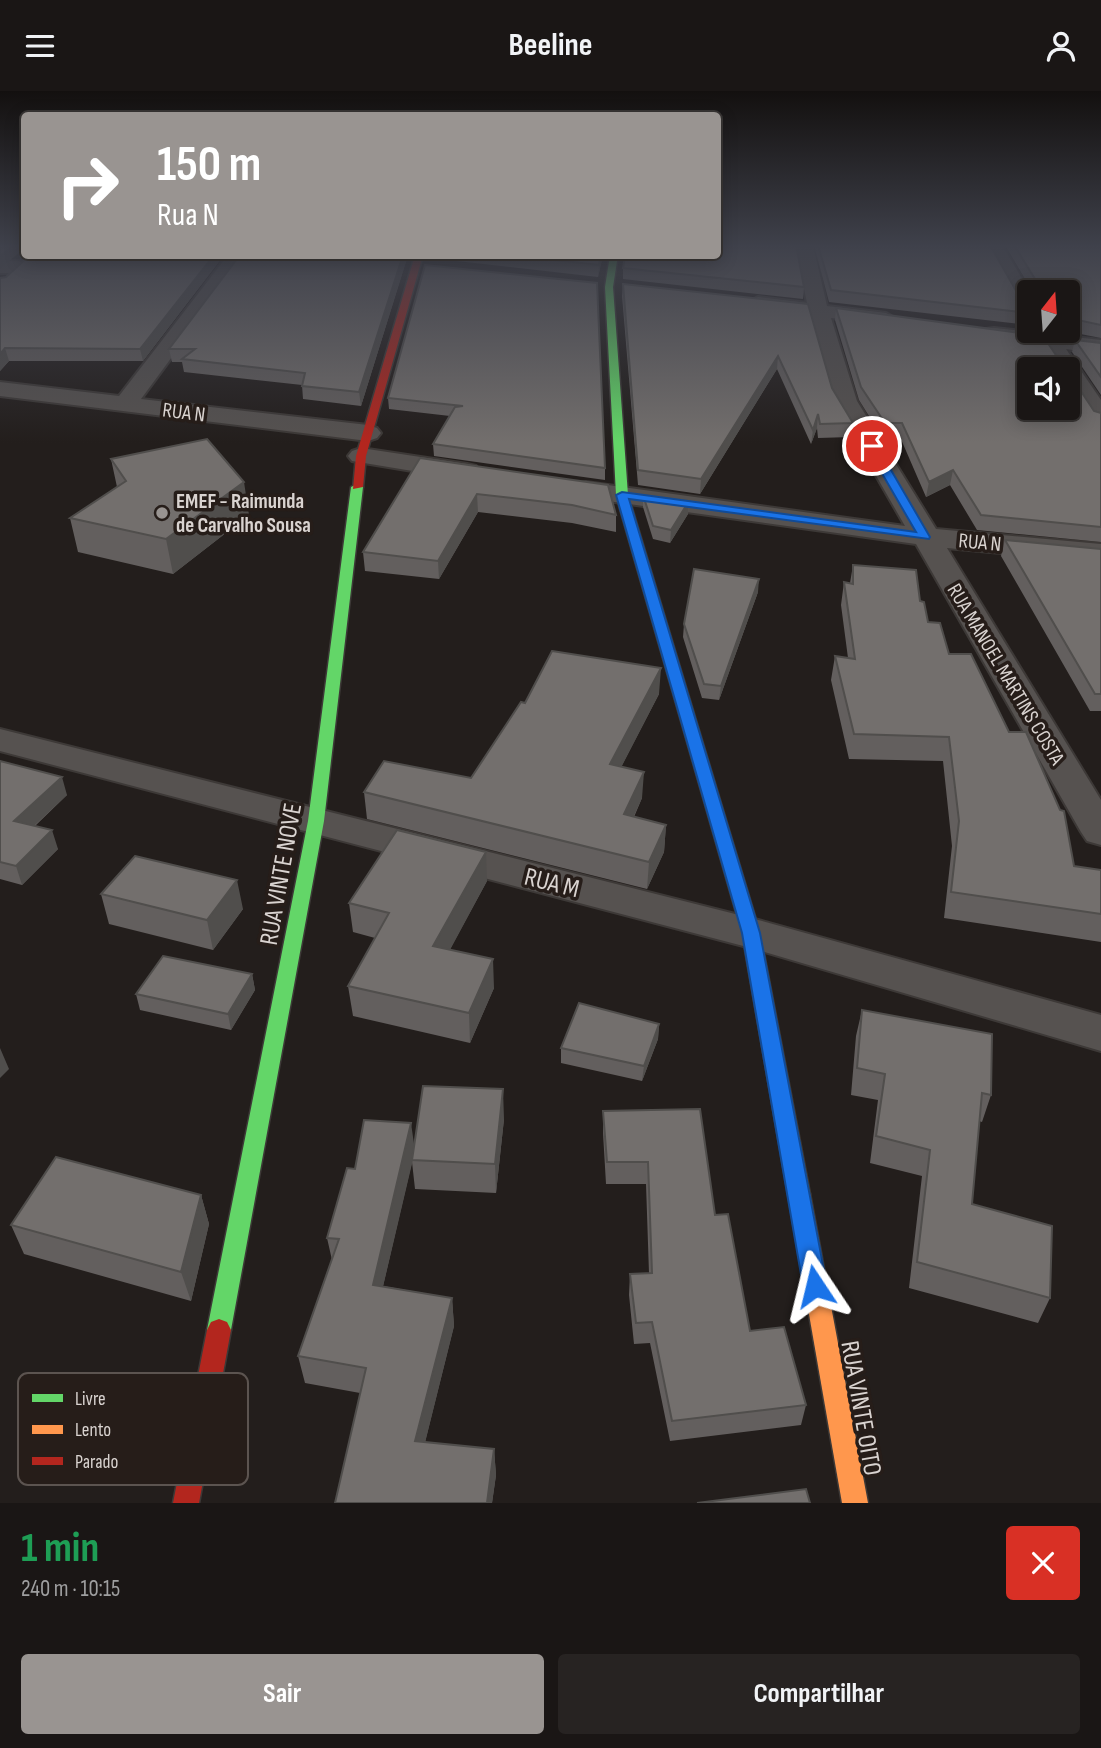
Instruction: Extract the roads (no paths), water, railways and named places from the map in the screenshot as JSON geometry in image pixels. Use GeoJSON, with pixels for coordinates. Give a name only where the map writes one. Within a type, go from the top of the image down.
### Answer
{"type":"FeatureCollection","features":[{"type":"Feature","properties":{"kind":"street"},"geometry":{"type":"LineString","coordinates":[[124,405],[196,311]]}},
{"type":"Feature","properties":{"kind":"street","name":"RUA VINTE NOVE"},"geometry":{"type":"LineString","coordinates":[[211,1373],[316,821],[364,445],[402,311]]}},
{"type":"Feature","properties":{"kind":"street","name":"RUA VINTE OITO"},"geometry":{"type":"LineString","coordinates":[[610,311],[622,495],[751,933],[855,1503]]}},
{"type":"Feature","properties":{"kind":"street","name":"RUA MANOEL MARTINS COSTA"},"geometry":{"type":"LineString","coordinates":[[819,311],[845,401],[1101,832]]}},
{"type":"Feature","properties":{"kind":"street"},"geometry":{"type":"LineString","coordinates":[[832,311],[900,320]]}},
{"type":"Feature","properties":{"kind":"street"},"geometry":{"type":"LineString","coordinates":[[967,330],[1017,334]]}},
{"type":"Feature","properties":{"kind":"street"},"geometry":{"type":"LineString","coordinates":[[1051,343],[1101,418]]}},
{"type":"Feature","properties":{"kind":"street"},"geometry":{"type":"LineString","coordinates":[[1080,343],[1101,347]]}},
{"type":"Feature","properties":{"kind":"street","name":"RUA N"},"geometry":{"type":"LineString","coordinates":[[0,389],[124,405],[364,445],[498,477]]}},
{"type":"Feature","properties":{"kind":"street","name":"RUA N"},"geometry":{"type":"LineString","coordinates":[[553,485],[924,537],[1101,554]]}},
{"type":"Feature","properties":{"kind":"street","name":"RUA M"},"geometry":{"type":"LineString","coordinates":[[0,740],[751,933],[1101,1033]]}},
{"type":"Feature","properties":{"kind":"street","name":"RUA VINTE NOVE"},"geometry":{"type":"LineString","coordinates":[[186,1503],[189,1485]]}},
{"type":"Feature","properties":{"kind":"place","name":"EMEF - Raimunda de Carvalho Sousa"},"geometry":{"type":"Point","coordinates":[162,513]}}]}
